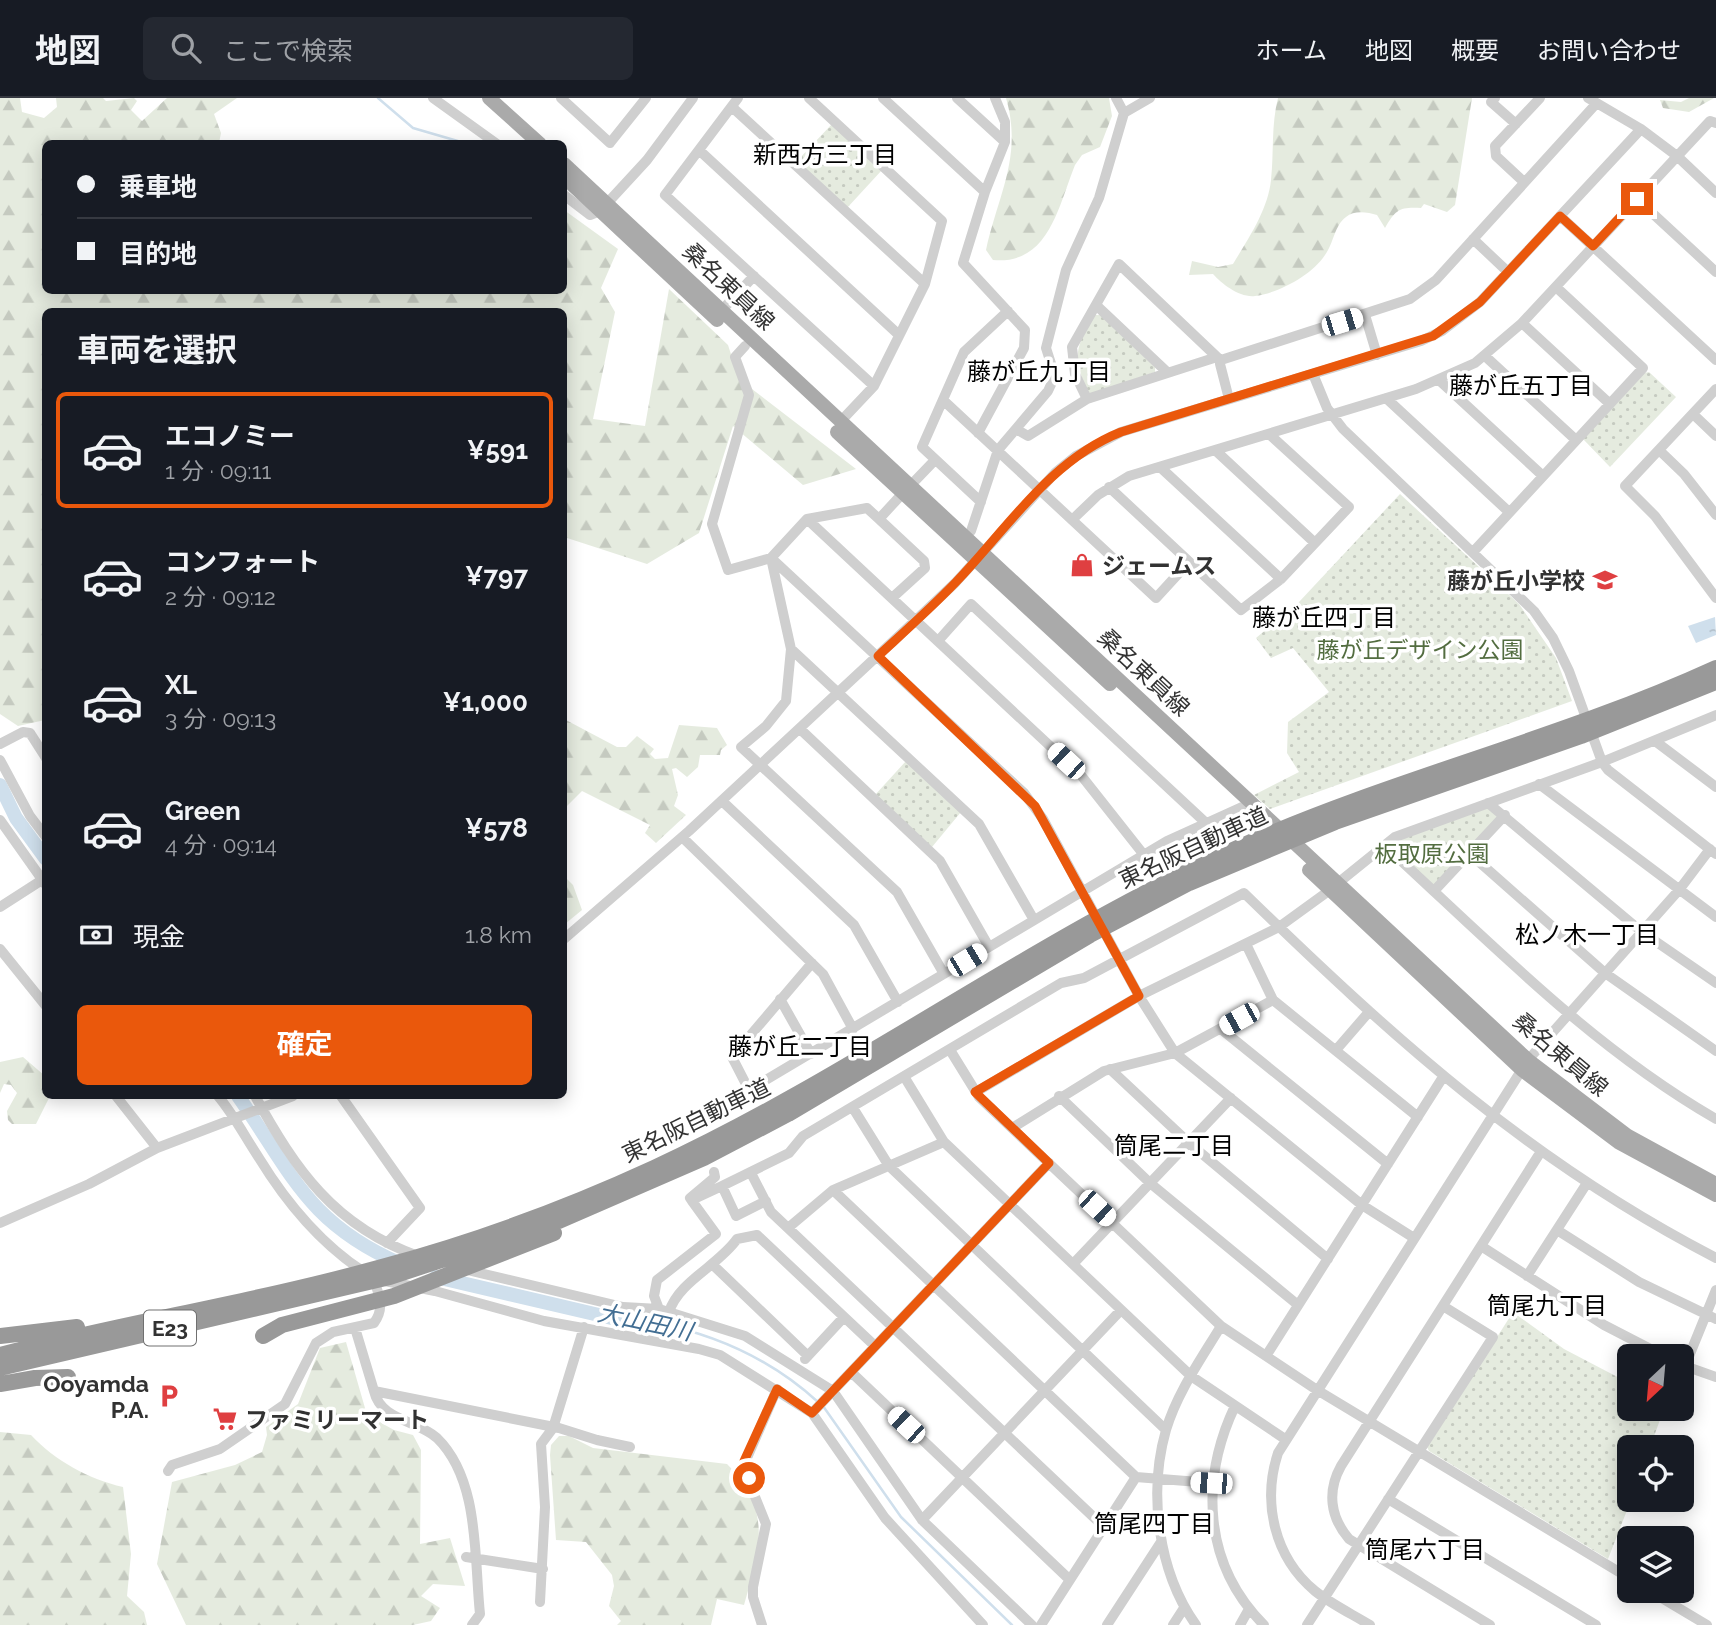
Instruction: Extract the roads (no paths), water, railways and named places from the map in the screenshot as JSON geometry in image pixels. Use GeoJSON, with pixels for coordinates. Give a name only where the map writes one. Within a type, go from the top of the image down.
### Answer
{"type":"FeatureCollection","features":[{"type":"Feature","properties":{"kind":"highway","name":"東名阪自動車道"},"geometry":{"type":"LineString","coordinates":[[0,1355],[321,1283],[452,1245],[578,1200],[709,1141],[850,1064],[1084,924],[1216,858],[1329,811],[1577,725],[1716,668]]}},
{"type":"Feature","properties":{"kind":"highway","name":"東名阪自動車道"},"geometry":{"type":"LineString","coordinates":[[0,1368],[51,1353],[340,1290],[474,1251],[617,1197],[704,1158],[789,1114],[1090,935],[1189,883],[1335,822],[1581,736],[1716,682]]}},
{"type":"Feature","properties":{"kind":"highway"},"geometry":{"type":"LineString","coordinates":[[263,1336],[282,1325],[394,1296],[528,1244],[569,1227],[617,1197]]}},
{"type":"Feature","properties":{"kind":"highway"},"geometry":{"type":"LineString","coordinates":[[0,1336],[122,1319],[143,1321]]}},
{"type":"Feature","properties":{"kind":"highway"},"geometry":{"type":"LineString","coordinates":[[0,1384],[35,1378],[68,1377]]}},
{"type":"Feature","properties":{"kind":"main road"},"geometry":{"type":"LineString","coordinates":[[477,98],[531,140]]}},
{"type":"Feature","properties":{"kind":"main road"},"geometry":{"type":"LineString","coordinates":[[489,98],[532,140]]}},
{"type":"Feature","properties":{"kind":"main road"},"geometry":{"type":"LineString","coordinates":[[567,170],[604,206]]}},
{"type":"Feature","properties":{"kind":"main road","name":"桑名東員線"},"geometry":{"type":"LineString","coordinates":[[567,179],[604,206],[721,311],[978,557],[1525,1065],[1618,1142],[1716,1195]]}},
{"type":"Feature","properties":{"kind":"main road","name":"桑名東員線"},"geometry":{"type":"LineString","coordinates":[[604,206],[654,262],[907,489]]}},
{"type":"Feature","properties":{"kind":"main road","name":"桑名東員線"},"geometry":{"type":"LineString","coordinates":[[978,557],[1045,624],[1246,805]]}},
{"type":"Feature","properties":{"kind":"main road","name":"桑名東員線"},"geometry":{"type":"LineString","coordinates":[[1525,1065],[1628,1136],[1716,1184]]}},
{"type":"Feature","properties":{"kind":"street"},"geometry":{"type":"LineString","coordinates":[[433,98],[491,140]]}},
{"type":"Feature","properties":{"kind":"street"},"geometry":{"type":"LineString","coordinates":[[561,98],[610,143],[644,99]]}},
{"type":"Feature","properties":{"kind":"street"},"geometry":{"type":"LineString","coordinates":[[567,197],[590,215],[604,206],[647,160],[693,98]]}},
{"type":"Feature","properties":{"kind":"street"},"geometry":{"type":"LineString","coordinates":[[809,98],[942,221],[925,284],[874,386],[840,422]]}},
{"type":"Feature","properties":{"kind":"street"},"geometry":{"type":"LineString","coordinates":[[883,98],[985,192]]}},
{"type":"Feature","properties":{"kind":"street"},"geometry":{"type":"LineString","coordinates":[[957,98],[1005,142]]}},
{"type":"Feature","properties":{"kind":"street"},"geometry":{"type":"LineString","coordinates":[[978,433],[1024,348],[1025,330],[963,263],[985,192],[1005,142],[1004,116],[995,98]]}},
{"type":"Feature","properties":{"kind":"street"},"geometry":{"type":"LineString","coordinates":[[1116,98],[1124,113]]}},
{"type":"Feature","properties":{"kind":"street"},"geometry":{"type":"LineString","coordinates":[[971,531],[998,450],[1048,391],[1055,376],[1046,348],[1066,270],[1099,198],[1124,113],[1150,98]]}},
{"type":"Feature","properties":{"kind":"street"},"geometry":{"type":"LineString","coordinates":[[1495,98],[1491,102],[1516,124]]}},
{"type":"Feature","properties":{"kind":"street"},"geometry":{"type":"LineString","coordinates":[[1524,182],[1496,156],[1495,146],[1540,98]]}},
{"type":"Feature","properties":{"kind":"street"},"geometry":{"type":"LineString","coordinates":[[1017,429],[1028,436],[1087,399],[1167,372],[1366,315],[1399,304],[1422,291],[1473,239],[1592,101],[1641,129],[1677,156],[1716,193]]}},
{"type":"Feature","properties":{"kind":"street"},"geometry":{"type":"LineString","coordinates":[[874,386],[666,195],[735,102],[925,284]]}},
{"type":"Feature","properties":{"kind":"street"},"geometry":{"type":"LineString","coordinates":[[1072,520],[1109,487],[1160,467],[1440,381],[1485,356],[1522,323],[1710,121],[1716,122]]}},
{"type":"Feature","properties":{"kind":"street"},"geometry":{"type":"LineString","coordinates":[[567,936],[722,801],[916,620],[1066,463],[1107,438],[1421,341],[1442,331],[1465,316],[1641,129]]}},
{"type":"Feature","properties":{"kind":"street"},"geometry":{"type":"LineString","coordinates":[[700,151],[899,335]]}},
{"type":"Feature","properties":{"kind":"street"},"geometry":{"type":"LineString","coordinates":[[1637,199],[1716,272]]}},
{"type":"Feature","properties":{"kind":"street"},"geometry":{"type":"LineString","coordinates":[[1560,216],[1716,360]]}},
{"type":"Feature","properties":{"kind":"street"},"geometry":{"type":"LineString","coordinates":[[1473,239],[1508,272]]}},
{"type":"Feature","properties":{"kind":"street"},"geometry":{"type":"LineString","coordinates":[[1087,399],[1076,374],[1072,347],[1119,264],[1219,359],[1229,399]]}},
{"type":"Feature","properties":{"kind":"street"},"geometry":{"type":"LineString","coordinates":[[721,311],[754,276]]}},
{"type":"Feature","properties":{"kind":"street"},"geometry":{"type":"LineString","coordinates":[[1474,551],[1643,368],[1556,287]]}},
{"type":"Feature","properties":{"kind":"street"},"geometry":{"type":"LineString","coordinates":[[1096,305],[1167,372]]}},
{"type":"Feature","properties":{"kind":"street"},"geometry":{"type":"LineString","coordinates":[[981,502],[922,447],[964,352],[1008,312]]}},
{"type":"Feature","properties":{"kind":"street"},"geometry":{"type":"LineString","coordinates":[[1366,315],[1377,355]]}},
{"type":"Feature","properties":{"kind":"street"},"geometry":{"type":"LineString","coordinates":[[1522,323],[1610,404]]}},
{"type":"Feature","properties":{"kind":"street"},"geometry":{"type":"LineString","coordinates":[[746,346],[735,357],[749,395],[712,524],[727,570],[771,558],[807,519],[867,508],[924,561],[925,568],[892,598]]}},
{"type":"Feature","properties":{"kind":"street"},"geometry":{"type":"LineString","coordinates":[[1485,356],[1576,440]]}},
{"type":"Feature","properties":{"kind":"street"},"geometry":{"type":"LineString","coordinates":[[1313,374],[1331,415],[1349,435],[1526,601],[1545,626],[1565,661],[1602,762],[1619,779],[1713,851],[1525,1065],[1285,1439],[1275,1462],[1271,1484],[1275,1532],[1297,1572],[1325,1598],[1370,1625]]}},
{"type":"Feature","properties":{"kind":"street"},"geometry":{"type":"LineString","coordinates":[[1440,381],[1543,476]]}},
{"type":"Feature","properties":{"kind":"street"},"geometry":{"type":"LineString","coordinates":[[1716,389],[1625,486],[1655,516],[1716,597]]}},
{"type":"Feature","properties":{"kind":"street"},"geometry":{"type":"LineString","coordinates":[[1386,398],[1509,512]]}},
{"type":"Feature","properties":{"kind":"street"},"geometry":{"type":"LineString","coordinates":[[943,400],[1156,598],[1189,562]]}},
{"type":"Feature","properties":{"kind":"street"},"geometry":{"type":"LineString","coordinates":[[1693,414],[1716,436]]}},
{"type":"Feature","properties":{"kind":"street"},"geometry":{"type":"LineString","coordinates":[[1109,487],[1241,610],[1281,579],[1349,507],[1269,434]]}},
{"type":"Feature","properties":{"kind":"street"},"geometry":{"type":"LineString","coordinates":[[1215,450],[1315,543]]}},
{"type":"Feature","properties":{"kind":"street"},"geometry":{"type":"LineString","coordinates":[[1659,450],[1684,474],[1716,515]]}},
{"type":"Feature","properties":{"kind":"street"},"geometry":{"type":"LineString","coordinates":[[879,519],[935,460]]}},
{"type":"Feature","properties":{"kind":"street"},"geometry":{"type":"LineString","coordinates":[[1160,467],[1281,579]]}},
{"type":"Feature","properties":{"kind":"street"},"geometry":{"type":"LineString","coordinates":[[807,519],[1080,774],[1144,855]]}},
{"type":"Feature","properties":{"kind":"street"},"geometry":{"type":"LineString","coordinates":[[771,558],[791,649],[784,707],[741,747],[897,892],[944,974]]}},
{"type":"Feature","properties":{"kind":"street"},"geometry":{"type":"LineString","coordinates":[[771,558],[1024,793],[1043,819],[1139,996],[1175,1054],[1362,1205],[1413,1238]]}},
{"type":"Feature","properties":{"kind":"street"},"geometry":{"type":"LineString","coordinates":[[938,640],[971,604],[1206,823]]}},
{"type":"Feature","properties":{"kind":"street"},"geometry":{"type":"LineString","coordinates":[[791,649],[979,824],[1034,920]]}},
{"type":"Feature","properties":{"kind":"street"},"geometry":{"type":"LineString","coordinates":[[975,1092],[1139,996],[1279,927],[1395,837],[1713,720]]}},
{"type":"Feature","properties":{"kind":"street"},"geometry":{"type":"LineString","coordinates":[[800,729],[940,861],[989,947]]}},
{"type":"Feature","properties":{"kind":"street"},"geometry":{"type":"LineString","coordinates":[[0,744],[23,732],[30,733],[42,752]]}},
{"type":"Feature","properties":{"kind":"street"},"geometry":{"type":"LineString","coordinates":[[1655,741],[1716,787]]}},
{"type":"Feature","properties":{"kind":"street"},"geometry":{"type":"LineString","coordinates":[[0,760],[30,816],[42,832]]}},
{"type":"Feature","properties":{"kind":"street"},"geometry":{"type":"LineString","coordinates":[[1539,785],[1716,917]]}},
{"type":"Feature","properties":{"kind":"street"},"geometry":{"type":"LineString","coordinates":[[722,801],[854,925],[898,1002]]}},
{"type":"Feature","properties":{"kind":"street"},"geometry":{"type":"LineString","coordinates":[[1488,803],[1642,932],[1716,983]]}},
{"type":"Feature","properties":{"kind":"street"},"geometry":{"type":"LineString","coordinates":[[811,962],[732,1057],[749,1090],[1034,920],[1084,895],[1144,855],[1246,805]]}},
{"type":"Feature","properties":{"kind":"street"},"geometry":{"type":"LineString","coordinates":[[1434,891],[1505,815]]}},
{"type":"Feature","properties":{"kind":"street"},"geometry":{"type":"LineString","coordinates":[[0,820],[42,879]]}},
{"type":"Feature","properties":{"kind":"street"},"geometry":{"type":"LineString","coordinates":[[682,837],[823,974],[853,1029]]}},
{"type":"Feature","properties":{"kind":"street"},"geometry":{"type":"LineString","coordinates":[[1384,845],[1569,1015],[1663,1087],[1716,1119]]}},
{"type":"Feature","properties":{"kind":"street"},"geometry":{"type":"LineString","coordinates":[[1469,853],[1605,973],[1716,1051]]}},
{"type":"Feature","properties":{"kind":"street"},"geometry":{"type":"LineString","coordinates":[[0,907],[42,883]]}},
{"type":"Feature","properties":{"kind":"street"},"geometry":{"type":"LineString","coordinates":[[692,1201],[789,1153],[803,1136],[905,1078],[1060,983],[1084,978],[1118,956],[1244,893],[1368,1013],[1492,1117],[1540,1153],[1653,1226],[1716,1258]]}},
{"type":"Feature","properties":{"kind":"street"},"geometry":{"type":"LineString","coordinates":[[1246,944],[1273,1000],[1418,1118]]}},
{"type":"Feature","properties":{"kind":"street"},"geometry":{"type":"LineString","coordinates":[[0,949],[42,1001]]}},
{"type":"Feature","properties":{"kind":"street"},"geometry":{"type":"LineString","coordinates":[[780,999],[811,1054]]}},
{"type":"Feature","properties":{"kind":"street"},"geometry":{"type":"LineString","coordinates":[[1012,1128],[1059,1097],[1110,1069],[1175,1054],[1273,1000]]}},
{"type":"Feature","properties":{"kind":"street"},"geometry":{"type":"LineString","coordinates":[[1336,1050],[1368,1013]]}},
{"type":"Feature","properties":{"kind":"street"},"geometry":{"type":"LineString","coordinates":[[1221,1029],[1388,1164]]}},
{"type":"Feature","properties":{"kind":"street"},"geometry":{"type":"LineString","coordinates":[[950,1050],[975,1092],[1221,1326],[1317,1390],[1617,1571]]}},
{"type":"Feature","properties":{"kind":"street"},"geometry":{"type":"LineString","coordinates":[[1110,1069],[1188,1143],[1328,1259]]}},
{"type":"Feature","properties":{"kind":"street"},"geometry":{"type":"LineString","coordinates":[[1266,1356],[1443,1077]]}},
{"type":"Feature","properties":{"kind":"street"},"geometry":{"type":"LineString","coordinates":[[905,1078],[944,1142],[1010,1205],[1191,1376],[1285,1439]]}},
{"type":"Feature","properties":{"kind":"street"},"geometry":{"type":"LineString","coordinates":[[1059,1097],[1150,1183],[1298,1305]]}},
{"type":"Feature","properties":{"kind":"street"},"geometry":{"type":"LineString","coordinates":[[1073,1264],[1231,1098]]}},
{"type":"Feature","properties":{"kind":"street"},"geometry":{"type":"LineString","coordinates":[[118,1099],[157,1148]]}},
{"type":"Feature","properties":{"kind":"street"},"geometry":{"type":"LineString","coordinates":[[221,1099],[237,1117],[260,1159],[309,1226],[351,1264],[374,1279],[435,1291],[544,1321],[649,1339],[720,1355],[812,1413],[885,1518],[983,1625]]}},
{"type":"Feature","properties":{"kind":"street"},"geometry":{"type":"LineString","coordinates":[[256,1099],[314,1186],[355,1226],[387,1243],[429,1259],[500,1279],[623,1307],[664,1310],[745,1336],[796,1368],[830,1394],[922,1520],[1032,1625]]}},
{"type":"Feature","properties":{"kind":"street"},"geometry":{"type":"LineString","coordinates":[[0,1223],[89,1184],[157,1148],[285,1099]]}},
{"type":"Feature","properties":{"kind":"street"},"geometry":{"type":"LineString","coordinates":[[343,1099],[420,1208],[387,1243]]}},
{"type":"Feature","properties":{"kind":"street"},"geometry":{"type":"LineString","coordinates":[[853,1108],[889,1166],[1166,1430]]}},
{"type":"Feature","properties":{"kind":"street"},"geometry":{"type":"LineString","coordinates":[[788,1228],[833,1190],[944,1142]]}},
{"type":"Feature","properties":{"kind":"street"},"geometry":{"type":"LineString","coordinates":[[1490,1625],[1358,1546],[1339,1526],[1333,1510],[1332,1488],[1337,1474],[1369,1422],[1540,1153]]}},
{"type":"Feature","properties":{"kind":"street"},"geometry":{"type":"LineString","coordinates":[[812,1413],[1049,1163]]}},
{"type":"Feature","properties":{"kind":"street"},"geometry":{"type":"LineString","coordinates":[[664,1310],[654,1303],[657,1280],[716,1234],[690,1198],[715,1177],[714,1171]]}},
{"type":"Feature","properties":{"kind":"street"},"geometry":{"type":"LineString","coordinates":[[751,1173],[771,1212],[1104,1527]]}},
{"type":"Feature","properties":{"kind":"street"},"geometry":{"type":"LineString","coordinates":[[1527,1276],[1587,1183]]}},
{"type":"Feature","properties":{"kind":"street"},"geometry":{"type":"LineString","coordinates":[[722,1186],[737,1216],[766,1201]]}},
{"type":"Feature","properties":{"kind":"street"},"geometry":{"type":"LineString","coordinates":[[833,1190],[1136,1477],[1211,1483]]}},
{"type":"Feature","properties":{"kind":"street"},"geometry":{"type":"LineString","coordinates":[[1557,1230],[1639,1282],[1711,1317]]}},
{"type":"Feature","properties":{"kind":"street"},"geometry":{"type":"LineString","coordinates":[[649,1339],[674,1297],[726,1255],[737,1239],[757,1235],[875,1346]]}},
{"type":"Feature","properties":{"kind":"street"},"geometry":{"type":"LineString","coordinates":[[1481,1246],[1614,1331],[1640,1344]]}},
{"type":"Feature","properties":{"kind":"street"},"geometry":{"type":"LineString","coordinates":[[713,1265],[808,1356]]}},
{"type":"Feature","properties":{"kind":"street"},"geometry":{"type":"LineString","coordinates":[[168,1471],[172,1465],[220,1449],[285,1404],[316,1343],[333,1332],[374,1324],[381,1314],[374,1279]]}},
{"type":"Feature","properties":{"kind":"street"},"geometry":{"type":"LineString","coordinates":[[1694,1347],[1711,1317],[1716,1290]]}},
{"type":"Feature","properties":{"kind":"street"},"geometry":{"type":"LineString","coordinates":[[1307,1625],[1493,1337],[1443,1306]]}},
{"type":"Feature","properties":{"kind":"street"},"geometry":{"type":"LineString","coordinates":[[922,1520],[1121,1310]]}},
{"type":"Feature","properties":{"kind":"street"},"geometry":{"type":"LineString","coordinates":[[796,1368],[844,1317]]}},
{"type":"Feature","properties":{"kind":"street"},"geometry":{"type":"LineString","coordinates":[[1196,1625],[1184,1608],[1161,1542],[1157,1479],[1166,1430],[1191,1376],[1221,1326]]}},
{"type":"Feature","properties":{"kind":"street"},"geometry":{"type":"LineString","coordinates":[[540,1602],[545,1495],[541,1444],[553,1428],[583,1327]]}},
{"type":"Feature","properties":{"kind":"street"},"geometry":{"type":"LineString","coordinates":[[355,1328],[376,1399],[387,1412],[437,1439],[457,1470],[470,1501],[470,1557],[480,1614],[472,1625]]}},
{"type":"Feature","properties":{"kind":"street"},"geometry":{"type":"LineString","coordinates":[[1694,1370],[1716,1377]]}},
{"type":"Feature","properties":{"kind":"street"},"geometry":{"type":"LineString","coordinates":[[851,1372],[1070,1580]]}},
{"type":"Feature","properties":{"kind":"street"},"geometry":{"type":"LineString","coordinates":[[762,1625],[752,1597],[766,1524],[743,1467],[777,1389]]}},
{"type":"Feature","properties":{"kind":"street"},"geometry":{"type":"LineString","coordinates":[[374,1391],[631,1447]]}},
{"type":"Feature","properties":{"kind":"street"},"geometry":{"type":"LineString","coordinates":[[1235,1406],[1218,1446],[1211,1483],[1215,1539],[1228,1574],[1250,1609],[1264,1625]]}},
{"type":"Feature","properties":{"kind":"street"},"geometry":{"type":"LineString","coordinates":[[1041,1625],[1136,1477]]}},
{"type":"Feature","properties":{"kind":"street"},"geometry":{"type":"LineString","coordinates":[[1388,1499],[1597,1625]]}},
{"type":"Feature","properties":{"kind":"street"},"geometry":{"type":"LineString","coordinates":[[1107,1625],[1161,1542]]}},
{"type":"Feature","properties":{"kind":"street"},"geometry":{"type":"LineString","coordinates":[[470,1557],[543,1569]]}},
{"type":"Feature","properties":{"kind":"street"},"geometry":{"type":"LineString","coordinates":[[1670,1603],[1707,1625]]}},
{"type":"Feature","properties":{"kind":"street"},"geometry":{"type":"LineString","coordinates":[[1173,1625],[1184,1608]]}},
{"type":"Feature","properties":{"kind":"street"},"geometry":{"type":"LineString","coordinates":[[1240,1625],[1250,1609]]}},
{"type":"Feature","properties":{"kind":"street"},"geometry":{"type":"LineString","coordinates":[[1573,1625],[1579,1615]]}},
{"type":"Feature","properties":{"kind":"water"},"geometry":{"type":"Polygon","coordinates":[[[1715,617],[1716,635],[1696,643],[1688,626],[1715,617]]]}},
{"type":"Feature","properties":{"kind":"waterway"},"geometry":{"type":"LineString","coordinates":[[378,98],[413,128],[454,140]]}},
{"type":"Feature","properties":{"kind":"waterway","name":"大山田川"},"geometry":{"type":"LineString","coordinates":[[0,785],[16,818],[42,854]]}},
{"type":"Feature","properties":{"kind":"waterway","name":"大山田川"},"geometry":{"type":"LineString","coordinates":[[240,1099],[304,1194],[322,1213],[369,1248],[401,1264]]}},
{"type":"Feature","properties":{"kind":"waterway","name":"大山田川"},"geometry":{"type":"LineString","coordinates":[[436,1277],[616,1319]]}},
{"type":"Feature","properties":{"kind":"waterway","name":"大山田川"},"geometry":{"type":"LineString","coordinates":[[616,1319],[650,1322]]}},
{"type":"Feature","properties":{"kind":"waterway","name":"大山田川"},"geometry":{"type":"LineString","coordinates":[[657,1323],[701,1334],[743,1351],[782,1374],[818,1402]]}},
{"type":"Feature","properties":{"kind":"waterway","name":"大山田川"},"geometry":{"type":"LineString","coordinates":[[823,1406],[901,1517],[1012,1625]]}},
{"type":"Feature","properties":{"kind":"place","name":"ジェームス"},"geometry":{"type":"Point","coordinates":[1082,565]}},
{"type":"Feature","properties":{"kind":"place","name":"藤が丘小学校"},"geometry":{"type":"Point","coordinates":[1605,580]}},
{"type":"Feature","properties":{"kind":"place","name":"Ooyamda P.A."},"geometry":{"type":"Point","coordinates":[169,1396]}},
{"type":"Feature","properties":{"kind":"place","name":"ファミリーマート"},"geometry":{"type":"Point","coordinates":[225,1419]}},
{"type":"Feature","properties":{"kind":"district","name":"新西方三丁目"},"geometry":{"type":"Point","coordinates":[825,154]}},
{"type":"Feature","properties":{"kind":"district","name":"藤が丘九丁目"},"geometry":{"type":"Point","coordinates":[1039,371]}},
{"type":"Feature","properties":{"kind":"district","name":"藤が丘五丁目"},"geometry":{"type":"Point","coordinates":[1521,385]}},
{"type":"Feature","properties":{"kind":"district","name":"藤が丘四丁目"},"geometry":{"type":"Point","coordinates":[1324,617]}},
{"type":"Feature","properties":{"kind":"district","name":"松ノ木一丁目"},"geometry":{"type":"Point","coordinates":[1587,934]}},
{"type":"Feature","properties":{"kind":"district","name":"藤が丘二丁目"},"geometry":{"type":"Point","coordinates":[800,1046]}},
{"type":"Feature","properties":{"kind":"district","name":"筒尾二丁目"},"geometry":{"type":"Point","coordinates":[1174,1145]}},
{"type":"Feature","properties":{"kind":"district","name":"筒尾九丁目"},"geometry":{"type":"Point","coordinates":[1547,1305]}},
{"type":"Feature","properties":{"kind":"district","name":"筒尾四丁目"},"geometry":{"type":"Point","coordinates":[1154,1523]}},
{"type":"Feature","properties":{"kind":"district","name":"筒尾六丁目"},"geometry":{"type":"Point","coordinates":[1425,1549]}},
{"type":"Feature","properties":{"kind":"park label","name":"藤が丘デザイン公園"},"geometry":{"type":"Point","coordinates":[1420,649]}},
{"type":"Feature","properties":{"kind":"park label","name":"板取原公園"},"geometry":{"type":"Point","coordinates":[1432,853]}}]}
